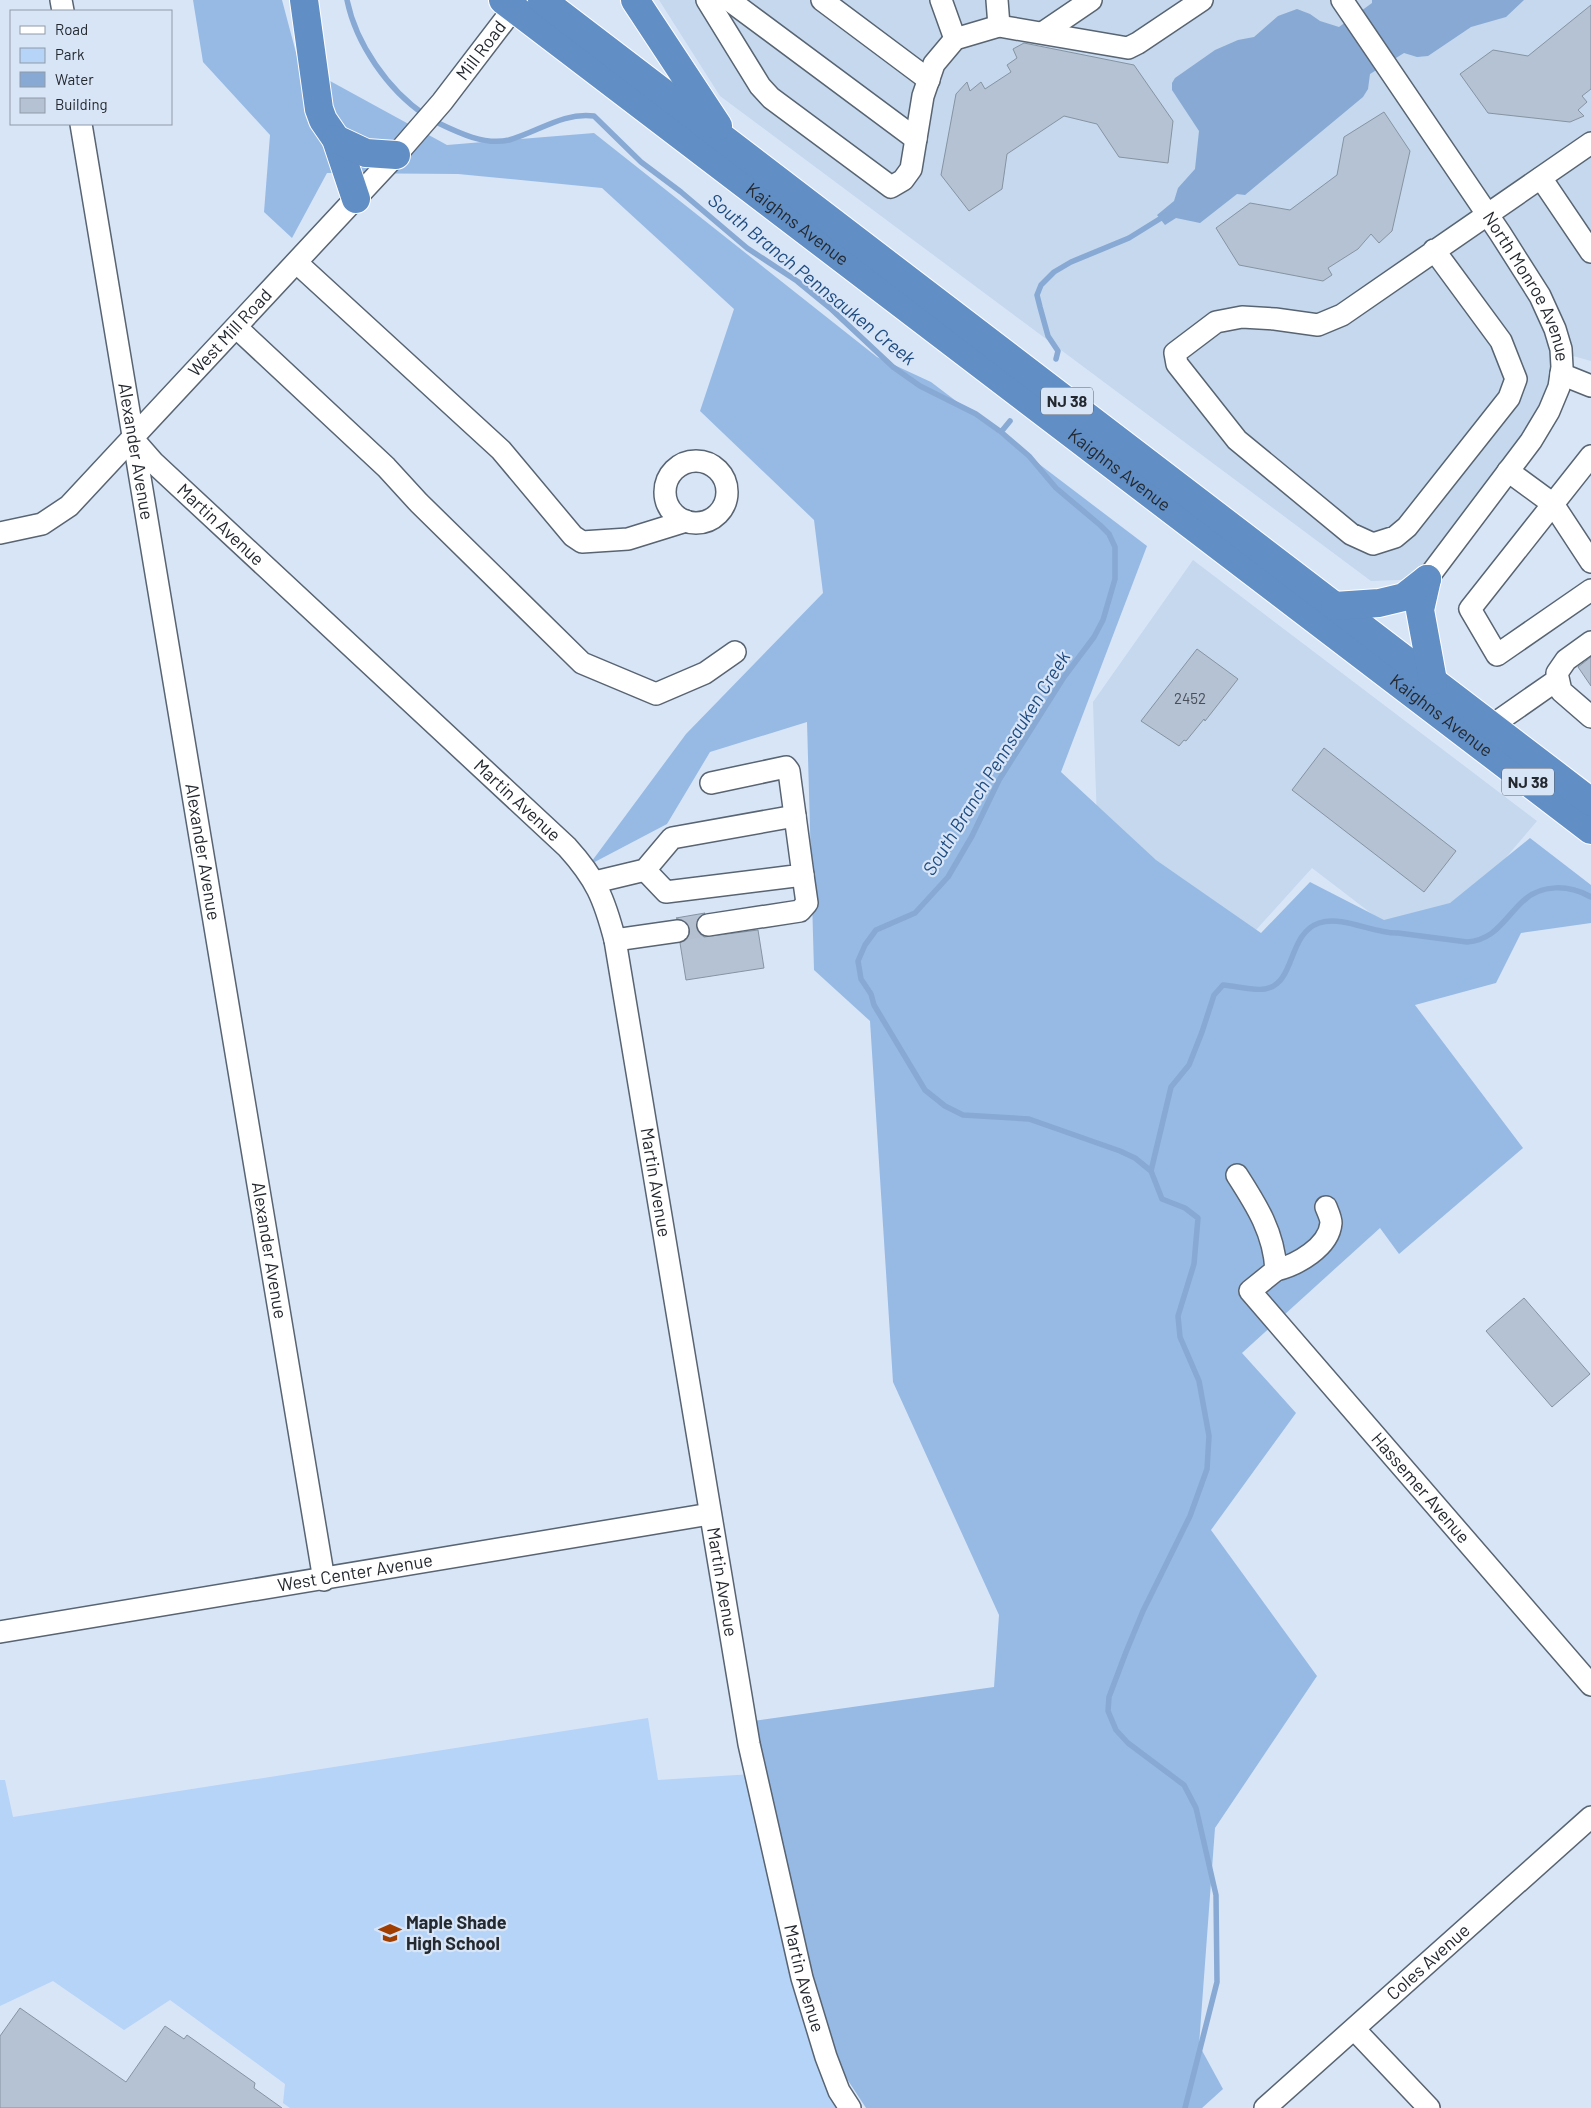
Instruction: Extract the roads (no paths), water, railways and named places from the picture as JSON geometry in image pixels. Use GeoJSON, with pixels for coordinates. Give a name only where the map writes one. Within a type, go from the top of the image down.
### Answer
{"type":"FeatureCollection","features":[{"type":"Feature","properties":{"kind":"highway"},"geometry":{"type":"LineString","coordinates":[[304,0],[319,108],[323,120],[336,139],[356,199]]}},
{"type":"Feature","properties":{"kind":"highway","name":"Kaighns Avenue"},"geometry":{"type":"LineString","coordinates":[[542,0],[1591,802]]}},
{"type":"Feature","properties":{"kind":"highway"},"geometry":{"type":"LineString","coordinates":[[635,0],[728,142]]}},
{"type":"Feature","properties":{"kind":"highway","name":"Kaighns Avenue"},"geometry":{"type":"LineString","coordinates":[[513,3],[1591,830]]}},
{"type":"Feature","properties":{"kind":"highway"},"geometry":{"type":"LineString","coordinates":[[336,139],[366,153],[396,155]]}},
{"type":"Feature","properties":{"kind":"highway"},"geometry":{"type":"LineString","coordinates":[[1335,606],[1379,603],[1404,597],[1427,579]]}},
{"type":"Feature","properties":{"kind":"highway"},"geometry":{"type":"LineString","coordinates":[[1427,579],[1420,610],[1433,681]]}},
{"type":"Feature","properties":{"kind":"street"},"geometry":{"type":"LineString","coordinates":[[708,0],[760,86],[771,98],[891,187],[903,180],[911,169],[923,96],[934,64],[955,39],[999,26],[1044,32],[1128,48],[1202,0]]}},
{"type":"Feature","properties":{"kind":"street"},"geometry":{"type":"LineString","coordinates":[[729,0],[916,139]]}},
{"type":"Feature","properties":{"kind":"street"},"geometry":{"type":"LineString","coordinates":[[822,0],[929,80]]}},
{"type":"Feature","properties":{"kind":"street"},"geometry":{"type":"LineString","coordinates":[[941,0],[955,39]]}},
{"type":"Feature","properties":{"kind":"street"},"geometry":{"type":"LineString","coordinates":[[997,0],[999,26]]}},
{"type":"Feature","properties":{"kind":"street"},"geometry":{"type":"LineString","coordinates":[[1044,32],[1091,0]]}},
{"type":"Feature","properties":{"kind":"street","name":"North Monroe Avenue"},"geometry":{"type":"LineString","coordinates":[[1343,2],[1487,213],[1540,296],[1555,329],[1561,349],[1559,387],[1549,411],[1531,441],[1427,579]]}},
{"type":"Feature","properties":{"kind":"street","name":"Mill Road"},"geometry":{"type":"LineString","coordinates":[[442,102],[513,3]]}},
{"type":"Feature","properties":{"kind":"street","name":"West Mill Road"},"geometry":{"type":"LineString","coordinates":[[0,533],[37,526],[61,513],[237,328],[396,155],[442,102]]}},
{"type":"Feature","properties":{"kind":"street","name":"Alexander Avenue"},"geometry":{"type":"LineString","coordinates":[[81,125],[324,1580]]}},
{"type":"Feature","properties":{"kind":"street"},"geometry":{"type":"LineString","coordinates":[[1434,250],[1501,341],[1516,379],[1508,398],[1407,527],[1395,537],[1373,544],[1351,534],[1237,440],[1177,364],[1175,353],[1216,322],[1242,317],[1318,325],[1342,315],[1434,250],[1487,213],[1591,143]]}},
{"type":"Feature","properties":{"kind":"street"},"geometry":{"type":"LineString","coordinates":[[1541,178],[1591,252]]}},
{"type":"Feature","properties":{"kind":"street"},"geometry":{"type":"LineString","coordinates":[[297,263],[501,450],[573,536],[582,542],[628,539],[686,521]]}},
{"type":"Feature","properties":{"kind":"street"},"geometry":{"type":"LineString","coordinates":[[237,328],[386,467],[419,503],[582,663],[656,694],[705,673],[735,652]]}},
{"type":"Feature","properties":{"kind":"street"},"geometry":{"type":"LineString","coordinates":[[1561,374],[1591,386]]}},
{"type":"Feature","properties":{"kind":"street","name":"Martin Avenue"},"geometry":{"type":"LineString","coordinates":[[132,438],[153,462],[566,847],[589,872],[605,903],[615,940],[749,1744],[802,1978],[839,2091],[850,2108]]}},
{"type":"Feature","properties":{"kind":"street"},"geometry":{"type":"LineString","coordinates":[[1591,456],[1470,609],[1497,655],[1591,590]]}},
{"type":"Feature","properties":{"kind":"street"},"geometry":{"type":"LineString","coordinates":[[1508,471],[1553,504],[1591,562]]}},
{"type":"Feature","properties":{"kind":"street"},"geometry":{"type":"LineString","coordinates":[[1591,642],[1566,660],[1557,673],[1561,692],[1591,717]]}},
{"type":"Feature","properties":{"kind":"street"},"geometry":{"type":"LineString","coordinates":[[1491,726],[1557,680]]}},
{"type":"Feature","properties":{"kind":"street"},"geometry":{"type":"LineString","coordinates":[[708,925],[800,911],[807,903],[790,770],[786,768],[711,783]]}},
{"type":"Feature","properties":{"kind":"street"},"geometry":{"type":"LineString","coordinates":[[595,882],[645,870],[672,838],[795,816]]}},
{"type":"Feature","properties":{"kind":"street"},"geometry":{"type":"LineString","coordinates":[[645,870],[666,892],[803,874]]}},
{"type":"Feature","properties":{"kind":"street"},"geometry":{"type":"LineString","coordinates":[[615,940],[678,931]]}},
{"type":"Feature","properties":{"kind":"street"},"geometry":{"type":"LineString","coordinates":[[1237,1175],[1270,1232],[1276,1270],[1300,1262],[1314,1252],[1328,1230],[1331,1221],[1326,1207]]}},
{"type":"Feature","properties":{"kind":"street","name":"Hassemer Avenue"},"geometry":{"type":"LineString","coordinates":[[1276,1270],[1250,1290],[1591,1685]]}},
{"type":"Feature","properties":{"kind":"street","name":"West Center Avenue"},"geometry":{"type":"LineString","coordinates":[[0,1632],[324,1580],[710,1514]]}},
{"type":"Feature","properties":{"kind":"street","name":"Coles Avenue"},"geometry":{"type":"LineString","coordinates":[[1265,2108],[1355,2030],[1591,1817]]}},
{"type":"Feature","properties":{"kind":"street"},"geometry":{"type":"LineString","coordinates":[[1355,2030],[1429,2108]]}},
{"type":"Feature","properties":{"kind":"water"},"geometry":{"type":"Polygon","coordinates":[[[1372,0],[1524,0],[1506,17],[1471,27],[1428,56],[1417,57],[1404,53],[1370,74],[1368,89],[1363,97],[1245,195],[1237,194],[1200,223],[1176,218],[1165,225],[1157,215],[1174,201],[1178,188],[1195,169],[1199,131],[1172,90],[1172,83],[1175,78],[1215,50],[1238,40],[1254,37],[1278,16],[1297,9],[1310,14],[1320,21],[1339,27],[1372,3],[1372,0]]]}},
{"type":"Feature","properties":{"kind":"waterway","name":"South Branch Pennsauken Creek"},"geometry":{"type":"LineString","coordinates":[[347,0],[351,17],[358,33],[376,65],[398,93],[425,115]]}},
{"type":"Feature","properties":{"kind":"waterway","name":"South Branch Pennsauken Creek"},"geometry":{"type":"LineString","coordinates":[[432,120],[469,136],[489,141],[499,141],[520,137],[551,123],[572,117],[594,116],[641,162],[681,192],[747,248],[797,281],[830,308],[893,367],[920,386],[976,414],[1001,432],[1029,456],[1056,488],[1109,534],[1115,547],[1115,579],[1103,620],[1094,637],[1064,677],[999,780],[972,836],[948,877],[915,913],[876,930],[865,945],[858,961],[861,979],[871,994],[874,1005],[925,1090],[945,1106],[963,1115],[1029,1119],[1120,1151],[1135,1158],[1151,1171],[1162,1199],[1185,1208],[1198,1218],[1194,1264],[1178,1316],[1180,1337],[1199,1381],[1209,1436],[1207,1469],[1190,1516],[1143,1611],[1126,1652],[1109,1697],[1108,1711],[1116,1730],[1128,1743],[1184,1785],[1196,1808],[1216,1895],[1217,1982],[1185,2108]]}},
{"type":"Feature","properties":{"kind":"waterway"},"geometry":{"type":"LineString","coordinates":[[1056,359],[1058,351],[1048,336],[1037,295],[1041,285],[1054,272],[1071,262],[1129,238],[1166,215]]}},
{"type":"Feature","properties":{"kind":"waterway"},"geometry":{"type":"LineString","coordinates":[[1001,432],[1010,421]]}},
{"type":"Feature","properties":{"kind":"waterway"},"geometry":{"type":"LineString","coordinates":[[1151,1171],[1171,1087],[1189,1065],[1214,995],[1223,985],[1250,989],[1265,989],[1275,985],[1287,969],[1301,937],[1309,929],[1319,923],[1338,921],[1388,933],[1467,942],[1477,940],[1492,933],[1522,902],[1538,892],[1547,889],[1565,888],[1591,897]]}},
{"type":"Feature","properties":{"kind":"tunnel"},"geometry":{"type":"LineString","coordinates":[[678,931],[708,925]]}},
{"type":"Feature","properties":{"kind":"place","name":"Maple Shade High School"},"geometry":{"type":"Point","coordinates":[390,1933]}}]}
